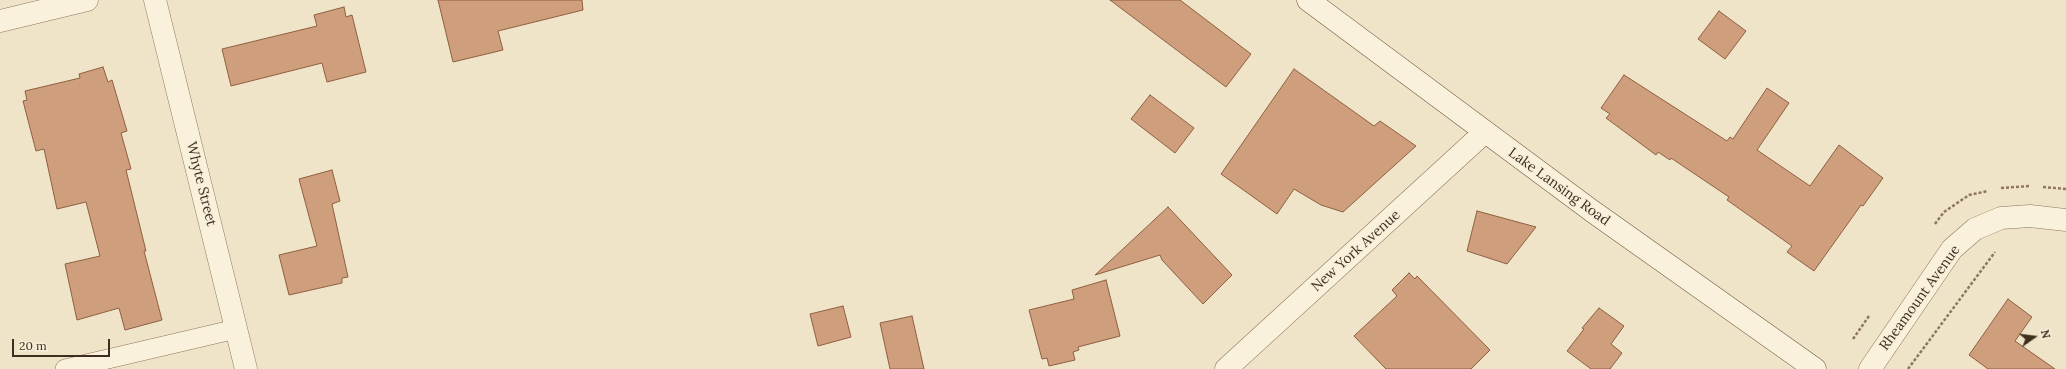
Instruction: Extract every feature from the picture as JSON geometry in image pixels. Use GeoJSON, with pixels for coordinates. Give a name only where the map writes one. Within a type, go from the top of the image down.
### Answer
{"type":"FeatureCollection","features":[{"type":"Feature","properties":{"kind":"street"},"geometry":{"type":"LineString","coordinates":[[0,21],[87,0]]}},
{"type":"Feature","properties":{"kind":"street","name":"Whyte Street"},"geometry":{"type":"LineString","coordinates":[[155,0],[246,369]]}},
{"type":"Feature","properties":{"kind":"street","name":"Lake Lansing Road"},"geometry":{"type":"LineString","coordinates":[[1308,0],[1592,211],[1815,369]]}},
{"type":"Feature","properties":{"kind":"street","name":"New York Avenue"},"geometry":{"type":"LineString","coordinates":[[1226,369],[1485,132]]}},
{"type":"Feature","properties":{"kind":"street","name":"Rheamount Avenue"},"geometry":{"type":"LineString","coordinates":[[1870,369],[1952,249],[1975,229],[2001,218],[2030,216],[2066,220]]}},
{"type":"Feature","properties":{"kind":"lane"},"geometry":{"type":"LineString","coordinates":[[65,369],[236,329]]}},
{"type":"Feature","properties":{"kind":"path"},"geometry":{"type":"LineString","coordinates":[[1908,369],[1995,251],[2003,250]]}},
{"type":"Feature","properties":{"kind":"building"},"geometry":{"type":"Polygon","coordinates":[[[438,0],[582,0],[583,10],[498,31],[503,50],[453,62],[438,0]]]}},
{"type":"Feature","properties":{"kind":"building"},"geometry":{"type":"Polygon","coordinates":[[[1110,0],[1180,0],[1251,54],[1226,87],[1110,0]]]}},
{"type":"Feature","properties":{"kind":"building"},"geometry":{"type":"Polygon","coordinates":[[[344,7],[346,17],[352,15],[366,72],[327,82],[322,63],[231,86],[222,49],[317,26],[314,15],[344,7]]]}},
{"type":"Feature","properties":{"kind":"building"},"geometry":{"type":"Polygon","coordinates":[[[1719,11],[1746,31],[1725,59],[1698,39],[1719,11]]]}},
{"type":"Feature","properties":{"kind":"building"},"geometry":{"type":"Polygon","coordinates":[[[103,67],[108,82],[112,80],[127,131],[121,133],[131,169],[126,170],[146,251],[144,251],[162,320],[125,330],[119,308],[77,320],[65,264],[100,256],[86,202],[57,209],[44,149],[36,151],[23,101],[27,100],[25,91],[80,78],[79,74],[103,67]]]}},
{"type":"Feature","properties":{"kind":"building"},"geometry":{"type":"Polygon","coordinates":[[[1294,69],[1374,126],[1380,121],[1416,146],[1343,212],[1321,205],[1294,189],[1277,214],[1221,174],[1294,69]]]}},
{"type":"Feature","properties":{"kind":"building"},"geometry":{"type":"Polygon","coordinates":[[[1624,75],[1727,141],[1730,137],[1733,139],[1767,88],[1789,103],[1757,150],[1810,186],[1839,145],[1883,178],[1863,206],[1861,205],[1814,271],[1787,252],[1792,246],[1727,200],[1729,197],[1671,158],[1670,160],[1658,152],[1656,155],[1606,118],[1610,114],[1601,108],[1624,75]]]}},
{"type":"Feature","properties":{"kind":"building"},"geometry":{"type":"Polygon","coordinates":[[[1150,95],[1194,128],[1175,153],[1131,119],[1150,95]]]}},
{"type":"Feature","properties":{"kind":"building"},"geometry":{"type":"Polygon","coordinates":[[[332,170],[340,201],[332,204],[348,277],[342,278],[342,283],[289,295],[279,255],[317,246],[299,179],[332,170]]]}},
{"type":"Feature","properties":{"kind":"building"},"geometry":{"type":"Polygon","coordinates":[[[1168,207],[1232,275],[1203,304],[1162,260],[1160,255],[1095,275],[1168,207]]]}},
{"type":"Feature","properties":{"kind":"building"},"geometry":{"type":"Polygon","coordinates":[[[1477,211],[1536,227],[1507,264],[1467,251],[1477,211]]]}},
{"type":"Feature","properties":{"kind":"building"},"geometry":{"type":"Polygon","coordinates":[[[1409,273],[1415,279],[1417,276],[1490,350],[1471,369],[1386,369],[1354,336],[1397,296],[1392,290],[1409,273]]]}},
{"type":"Feature","properties":{"kind":"building"},"geometry":{"type":"Polygon","coordinates":[[[1106,280],[1120,336],[1078,347],[1079,350],[1073,352],[1075,360],[1049,366],[1047,358],[1042,359],[1029,310],[1074,299],[1072,290],[1106,280]]]}},
{"type":"Feature","properties":{"kind":"building"},"geometry":{"type":"Polygon","coordinates":[[[2008,299],[2032,317],[2015,341],[2055,369],[1988,369],[1969,355],[2008,299]]]}},
{"type":"Feature","properties":{"kind":"building"},"geometry":{"type":"Polygon","coordinates":[[[843,306],[851,337],[818,346],[810,314],[843,306]]]}},
{"type":"Feature","properties":{"kind":"building"},"geometry":{"type":"Polygon","coordinates":[[[1599,308],[1624,326],[1611,344],[1622,353],[1610,369],[1591,369],[1567,351],[1584,329],[1582,328],[1599,308]]]}},
{"type":"Feature","properties":{"kind":"building"},"geometry":{"type":"Polygon","coordinates":[[[912,316],[924,369],[890,369],[880,323],[912,316]]]}}]}
